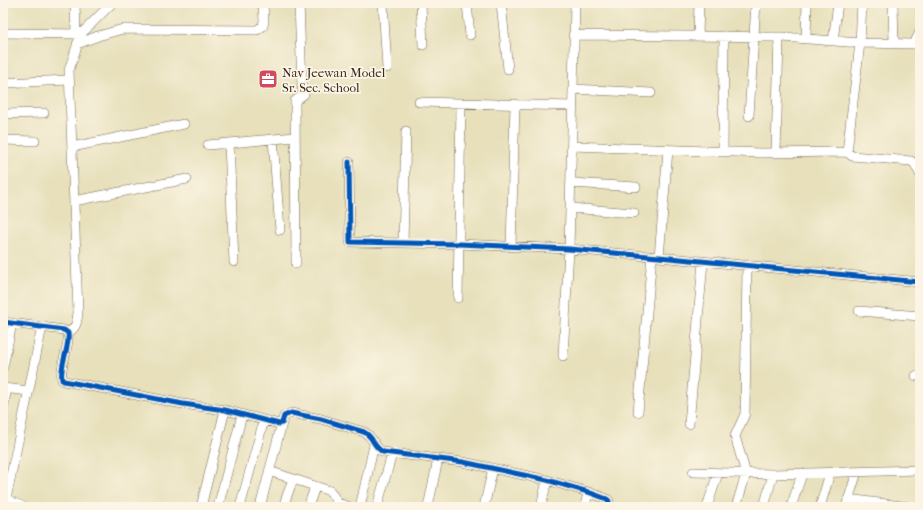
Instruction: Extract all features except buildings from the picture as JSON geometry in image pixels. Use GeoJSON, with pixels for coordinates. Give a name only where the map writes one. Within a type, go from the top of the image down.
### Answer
{"type":"FeatureCollection","features":[{"type":"Feature","properties":{"kind":"street"},"geometry":{"type":"LineString","coordinates":[[75,3],[78,34],[77,44],[69,70],[69,80],[78,312],[76,327],[68,333],[66,355],[61,375],[62,380],[183,404],[225,410],[279,424],[282,423]]}},
{"type":"Feature","properties":{"kind":"street"},"geometry":{"type":"LineString","coordinates":[[3,33],[78,34],[112,3]]}},
{"type":"Feature","properties":{"kind":"street"},"geometry":{"type":"LineString","coordinates":[[77,44],[123,29],[257,30],[263,26],[263,3]]}},
{"type":"Feature","properties":{"kind":"street"},"geometry":{"type":"LineString","coordinates":[[296,264],[295,101],[304,94],[302,86],[299,3]]}},
{"type":"Feature","properties":{"kind":"street"},"geometry":{"type":"LineString","coordinates":[[383,3],[387,68]]}},
{"type":"Feature","properties":{"kind":"street"},"geometry":{"type":"LineString","coordinates":[[421,3],[423,45]]}},
{"type":"Feature","properties":{"kind":"street"},"geometry":{"type":"LineString","coordinates":[[467,3],[470,35]]}},
{"type":"Feature","properties":{"kind":"street"},"geometry":{"type":"LineString","coordinates":[[501,3],[508,68]]}},
{"type":"Feature","properties":{"kind":"street"},"geometry":{"type":"LineString","coordinates":[[563,356],[569,249],[573,106],[573,35],[575,3]]}},
{"type":"Feature","properties":{"kind":"street"},"geometry":{"type":"LineString","coordinates":[[698,36],[699,3]]}},
{"type":"Feature","properties":{"kind":"street"},"geometry":{"type":"LineString","coordinates":[[749,116],[756,3]]}},
{"type":"Feature","properties":{"kind":"street"},"geometry":{"type":"LineString","coordinates":[[806,39],[807,3]]}},
{"type":"Feature","properties":{"kind":"street"},"geometry":{"type":"LineString","coordinates":[[833,41],[838,3]]}},
{"type":"Feature","properties":{"kind":"street"},"geometry":{"type":"LineString","coordinates":[[847,152],[860,43],[862,3]]}},
{"type":"Feature","properties":{"kind":"street"},"geometry":{"type":"LineString","coordinates":[[893,3],[894,44]]}},
{"type":"Feature","properties":{"kind":"street"},"geometry":{"type":"LineString","coordinates":[[573,35],[779,37],[860,43],[914,44],[920,32]]}},
{"type":"Feature","properties":{"kind":"street"},"geometry":{"type":"LineString","coordinates":[[723,152],[724,36]]}},
{"type":"Feature","properties":{"kind":"street"},"geometry":{"type":"LineString","coordinates":[[776,153],[779,37]]}},
{"type":"Feature","properties":{"kind":"street"},"geometry":{"type":"LineString","coordinates":[[3,83],[69,80]]}},
{"type":"Feature","properties":{"kind":"street"},"geometry":{"type":"LineString","coordinates":[[573,89],[651,93]]}},
{"type":"Feature","properties":{"kind":"street"},"geometry":{"type":"LineString","coordinates":[[419,102],[573,106]]}},
{"type":"Feature","properties":{"kind":"street"},"geometry":{"type":"LineString","coordinates":[[458,298],[461,103]]}},
{"type":"Feature","properties":{"kind":"street"},"geometry":{"type":"LineString","coordinates":[[511,247],[515,104]]}},
{"type":"Feature","properties":{"kind":"street"},"geometry":{"type":"LineString","coordinates":[[3,114],[44,113]]}},
{"type":"Feature","properties":{"kind":"street"},"geometry":{"type":"LineString","coordinates":[[72,147],[184,124]]}},
{"type":"Feature","properties":{"kind":"street"},"geometry":{"type":"LineString","coordinates":[[403,242],[406,131]]}},
{"type":"Feature","properties":{"kind":"street"},"geometry":{"type":"LineString","coordinates":[[208,145],[295,137]]}},
{"type":"Feature","properties":{"kind":"street"},"geometry":{"type":"LineString","coordinates":[[273,139],[280,230]]}},
{"type":"Feature","properties":{"kind":"street"},"geometry":{"type":"LineString","coordinates":[[3,140],[36,142]]}},
{"type":"Feature","properties":{"kind":"street"},"geometry":{"type":"LineString","coordinates":[[229,143],[234,262]]}},
{"type":"Feature","properties":{"kind":"street"},"geometry":{"type":"LineString","coordinates":[[572,146],[723,152],[847,152],[852,156],[911,161],[915,164],[920,174]]}},
{"type":"Feature","properties":{"kind":"street"},"geometry":{"type":"LineString","coordinates":[[638,412],[668,150]]}},
{"type":"Feature","properties":{"kind":"street"},"geometry":{"type":"LineString","coordinates":[[349,162],[350,242],[403,242],[569,249],[920,282]]}},
{"type":"Feature","properties":{"kind":"street"},"geometry":{"type":"LineString","coordinates":[[74,201],[187,179]]}},
{"type":"Feature","properties":{"kind":"street"},"geometry":{"type":"LineString","coordinates":[[571,183],[636,187]]}},
{"type":"Feature","properties":{"kind":"street"},"geometry":{"type":"LineString","coordinates":[[570,208],[634,213]]}},
{"type":"Feature","properties":{"kind":"street"},"geometry":{"type":"LineString","coordinates":[[689,424],[703,262]]}},
{"type":"Feature","properties":{"kind":"street"},"geometry":{"type":"LineString","coordinates":[[736,507],[746,474],[735,436],[745,414],[747,266]]}},
{"type":"Feature","properties":{"kind":"street"},"geometry":{"type":"LineString","coordinates":[[859,311],[920,316]]}},
{"type":"Feature","properties":{"kind":"street"},"geometry":{"type":"LineString","coordinates":[[3,367],[7,323],[64,330],[68,333]]}},
{"type":"Feature","properties":{"kind":"street"},"geometry":{"type":"LineString","coordinates":[[24,507],[5,499],[30,391],[42,327]]}},
{"type":"Feature","properties":{"kind":"street"},"geometry":{"type":"LineString","coordinates":[[3,409],[5,388],[30,391]]}},
{"type":"Feature","properties":{"kind":"street"},"geometry":{"type":"LineString","coordinates":[[201,507],[225,410]]}},
{"type":"Feature","properties":{"kind":"street"},"geometry":{"type":"LineString","coordinates":[[260,507],[284,416],[291,413],[321,419],[364,432],[370,435],[374,445],[383,452],[463,462],[547,480],[607,499],[609,501],[608,507]]}},
{"type":"Feature","properties":{"kind":"street"},"geometry":{"type":"LineString","coordinates":[[218,507],[242,415]]}},
{"type":"Feature","properties":{"kind":"street"},"geometry":{"type":"LineString","coordinates":[[240,507],[264,420]]}},
{"type":"Feature","properties":{"kind":"street"},"geometry":{"type":"LineString","coordinates":[[360,507],[374,445]]}},
{"type":"Feature","properties":{"kind":"street"},"geometry":{"type":"LineString","coordinates":[[377,507],[392,454]]}},
{"type":"Feature","properties":{"kind":"street"},"geometry":{"type":"LineString","coordinates":[[428,507],[438,459]]}},
{"type":"Feature","properties":{"kind":"street"},"geometry":{"type":"LineString","coordinates":[[484,507],[493,468]]}},
{"type":"Feature","properties":{"kind":"street"},"geometry":{"type":"LineString","coordinates":[[692,472],[718,474],[802,474],[920,470]]}},
{"type":"Feature","properties":{"kind":"street"},"geometry":{"type":"LineString","coordinates":[[269,471],[330,491],[337,505],[349,507]]}},
{"type":"Feature","properties":{"kind":"street"},"geometry":{"type":"LineString","coordinates":[[857,472],[847,503],[903,507]]}},
{"type":"Feature","properties":{"kind":"street"},"geometry":{"type":"LineString","coordinates":[[820,507],[830,473]]}},
{"type":"Feature","properties":{"kind":"street"},"geometry":{"type":"LineString","coordinates":[[707,507],[718,474]]}},
{"type":"Feature","properties":{"kind":"street"},"geometry":{"type":"LineString","coordinates":[[764,507],[773,474]]}},
{"type":"Feature","properties":{"kind":"street"},"geometry":{"type":"LineString","coordinates":[[791,507],[802,474]]}},
{"type":"Feature","properties":{"kind":"street"},"geometry":{"type":"LineString","coordinates":[[283,507],[293,479]]}},
{"type":"Feature","properties":{"kind":"street"},"geometry":{"type":"LineString","coordinates":[[541,507],[547,480]]}},
{"type":"Feature","properties":{"kind":"street"},"geometry":{"type":"LineString","coordinates":[[308,507],[315,487]]}},
{"type":"Feature","properties":{"kind":"street"},"geometry":{"type":"LineString","coordinates":[[585,507],[588,492]]}},
{"type":"Feature","properties":{"kind":"cycle path"},"geometry":{"type":"LineString","coordinates":[[349,162],[350,242],[459,244],[569,249],[920,282]]}},
{"type":"Feature","properties":{"kind":"cycle path"},"geometry":{"type":"LineString","coordinates":[[3,322],[64,330],[68,333],[61,375],[62,380],[64,381],[183,404],[225,410],[279,424],[282,423],[284,416],[291,413],[321,419],[364,432],[383,452],[463,462],[547,480],[607,499],[609,501],[608,507]]}},
{"type":"Feature","properties":{"kind":"place","name":"Nav Jeewan Model Sr. Sec. School"},"geometry":{"type":"Point","coordinates":[268,79]}}]}
